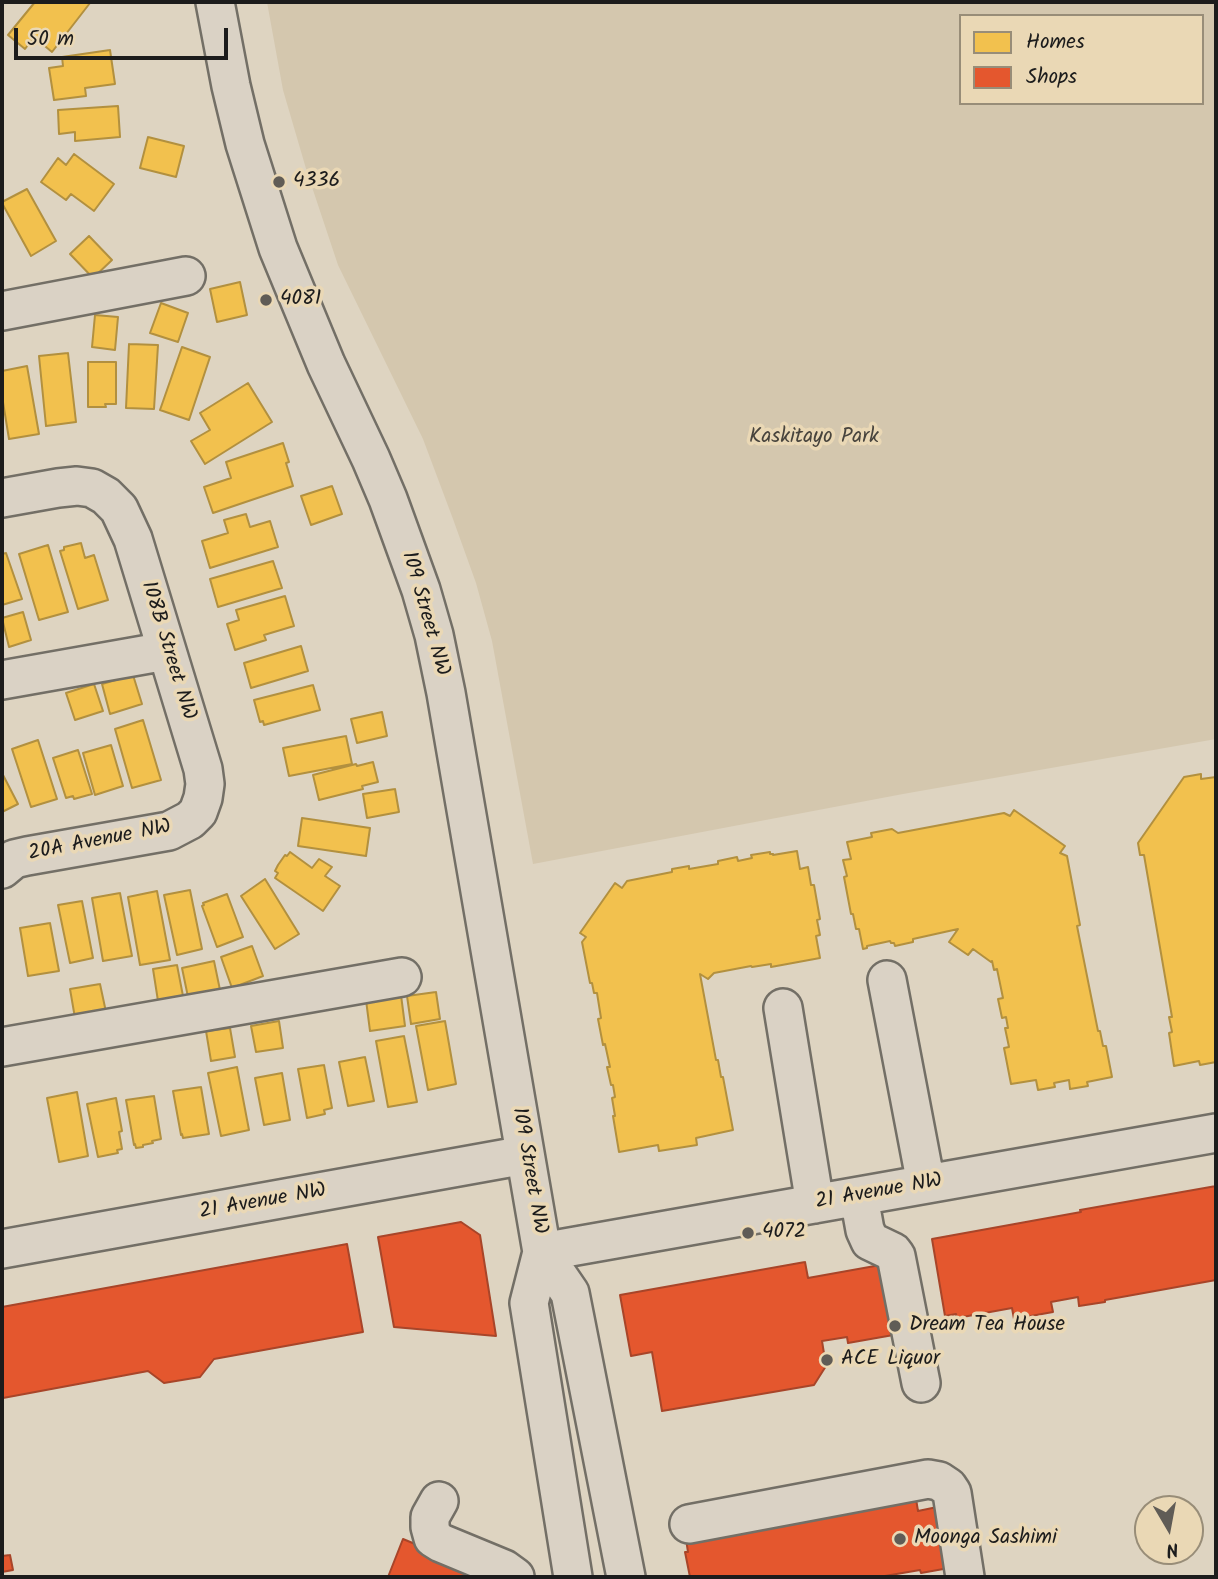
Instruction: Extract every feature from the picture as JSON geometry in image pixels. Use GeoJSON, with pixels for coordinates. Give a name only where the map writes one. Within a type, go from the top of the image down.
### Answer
{"type":"FeatureCollection","features":[{"type":"Feature","properties":{"kind":"street","name":"109 Street NW"},"geometry":{"type":"LineString","coordinates":[[215,2],[230,86],[274,236],[326,363],[388,499],[421,590],[433,635],[448,707],[542,1252],[529,1303],[573,1577]]}},
{"type":"Feature","properties":{"kind":"street"},"geometry":{"type":"LineString","coordinates":[[2,310],[186,276]]}},
{"type":"Feature","properties":{"kind":"street","name":"108B Street NW"},"geometry":{"type":"LineString","coordinates":[[2,498],[77,486],[92,488],[106,496],[119,509],[133,539],[203,769],[205,784],[198,812]]}},
{"type":"Feature","properties":{"kind":"street"},"geometry":{"type":"LineString","coordinates":[[2,680],[166,651]]}},
{"type":"Feature","properties":{"kind":"street","name":"20A Avenue NW"},"geometry":{"type":"LineString","coordinates":[[2,869],[14,859],[27,856],[169,831],[190,820],[198,812]]}},
{"type":"Feature","properties":{"kind":"street"},"geometry":{"type":"LineString","coordinates":[[2,1047],[402,978]]}},
{"type":"Feature","properties":{"kind":"street"},"geometry":{"type":"LineString","coordinates":[[887,980],[926,1184]]}},
{"type":"Feature","properties":{"kind":"street"},"geometry":{"type":"LineString","coordinates":[[783,1008],[815,1204]]}},
{"type":"Feature","properties":{"kind":"street","name":"21 Avenue NW"},"geometry":{"type":"LineString","coordinates":[[542,1252],[1216,1133]]}},
{"type":"Feature","properties":{"kind":"street","name":"21 Avenue NW"},"geometry":{"type":"LineString","coordinates":[[4,1239],[525,1155]]}},
{"type":"Feature","properties":{"kind":"street"},"geometry":{"type":"LineString","coordinates":[[859,1196],[867,1237],[894,1252],[896,1256],[921,1383]]}},
{"type":"Feature","properties":{"kind":"street","name":"109 Street NW"},"geometry":{"type":"LineString","coordinates":[[542,1252],[570,1293],[626,1577]]}},
{"type":"Feature","properties":{"kind":"street"},"geometry":{"type":"LineString","coordinates":[[689,1524],[928,1479],[939,1480],[952,1493],[965,1577]]}},
{"type":"Feature","properties":{"kind":"street"},"geometry":{"type":"LineString","coordinates":[[439,1501],[430,1517],[433,1538],[503,1569],[514,1577]]}},
{"type":"Feature","properties":{"kind":"green space","name":"Kaskitayo Park"},"geometry":{"type":"Polygon","coordinates":[[[267,2],[1216,2],[1216,739],[903,794],[533,864],[492,641],[476,583],[423,439],[338,265],[283,90],[267,2]]]}},
{"type":"Feature","properties":{"kind":"building: Homes"},"geometry":{"type":"Polygon","coordinates":[[[35,2],[90,3],[52,52],[34,37],[25,49],[8,35],[35,2]]]}},
{"type":"Feature","properties":{"kind":"building: Homes"},"geometry":{"type":"Polygon","coordinates":[[[110,50],[115,84],[85,88],[86,96],[54,100],[49,68],[63,66],[62,57],[110,50]]]}},
{"type":"Feature","properties":{"kind":"building: Homes"},"geometry":{"type":"Polygon","coordinates":[[[118,106],[120,137],[75,141],[75,132],[59,134],[58,110],[118,106]]]}},
{"type":"Feature","properties":{"kind":"building: Homes"},"geometry":{"type":"Polygon","coordinates":[[[148,137],[184,146],[176,177],[140,168],[148,137]]]}},
{"type":"Feature","properties":{"kind":"building: Homes"},"geometry":{"type":"Polygon","coordinates":[[[74,154],[114,184],[94,211],[71,194],[66,200],[41,182],[58,158],[66,165],[74,154]]]}},
{"type":"Feature","properties":{"kind":"building: Homes"},"geometry":{"type":"Polygon","coordinates":[[[27,189],[56,241],[31,256],[2,203],[27,189]]]}},
{"type":"Feature","properties":{"kind":"building: Homes"},"geometry":{"type":"Polygon","coordinates":[[[89,236],[112,260],[93,278],[70,254],[89,236]]]}},
{"type":"Feature","properties":{"kind":"building: Homes"},"geometry":{"type":"Polygon","coordinates":[[[240,282],[247,315],[217,322],[210,289],[240,282]]]}},
{"type":"Feature","properties":{"kind":"building: Homes"},"geometry":{"type":"Polygon","coordinates":[[[161,303],[188,313],[178,342],[150,333],[161,303]]]}},
{"type":"Feature","properties":{"kind":"building: Homes"},"geometry":{"type":"Polygon","coordinates":[[[95,315],[118,317],[115,350],[92,347],[95,315]]]}},
{"type":"Feature","properties":{"kind":"building: Homes"},"geometry":{"type":"Polygon","coordinates":[[[129,344],[158,345],[154,409],[126,408],[129,344]]]}},
{"type":"Feature","properties":{"kind":"building: Homes"},"geometry":{"type":"Polygon","coordinates":[[[182,347],[210,357],[189,420],[160,410],[182,347]]]}},
{"type":"Feature","properties":{"kind":"building: Homes"},"geometry":{"type":"Polygon","coordinates":[[[68,353],[76,422],[46,426],[39,356],[68,353]]]}},
{"type":"Feature","properties":{"kind":"building: Homes"},"geometry":{"type":"Polygon","coordinates":[[[88,362],[116,362],[116,404],[88,407],[88,362]]]}},
{"type":"Feature","properties":{"kind":"building: Homes"},"geometry":{"type":"Polygon","coordinates":[[[27,366],[39,434],[9,439],[2,396],[2,371],[27,366]]]}},
{"type":"Feature","properties":{"kind":"building: Homes"},"geometry":{"type":"Polygon","coordinates":[[[248,383],[272,422],[205,464],[191,441],[210,430],[200,413],[248,383]]]}},
{"type":"Feature","properties":{"kind":"building: Homes"},"geometry":{"type":"Polygon","coordinates":[[[283,443],[293,486],[213,513],[204,487],[231,478],[226,462],[283,443]]]}},
{"type":"Feature","properties":{"kind":"building: Homes"},"geometry":{"type":"Polygon","coordinates":[[[332,486],[342,514],[311,525],[301,496],[332,486]]]}},
{"type":"Feature","properties":{"kind":"building: Homes"},"geometry":{"type":"Polygon","coordinates":[[[246,514],[250,527],[270,521],[278,547],[210,568],[202,541],[228,533],[224,520],[246,514]]]}},
{"type":"Feature","properties":{"kind":"building: Homes"},"geometry":{"type":"Polygon","coordinates":[[[81,543],[85,558],[94,555],[108,600],[78,609],[60,551],[64,550],[64,547],[81,543]]]}},
{"type":"Feature","properties":{"kind":"building: Homes"},"geometry":{"type":"Polygon","coordinates":[[[48,545],[68,612],[39,620],[19,554],[48,545]]]}},
{"type":"Feature","properties":{"kind":"building: Homes"},"geometry":{"type":"Polygon","coordinates":[[[6,553],[22,599],[2,605],[2,554],[6,553]]]}},
{"type":"Feature","properties":{"kind":"building: Homes"},"geometry":{"type":"Polygon","coordinates":[[[273,561],[282,588],[218,607],[210,579],[273,561]]]}},
{"type":"Feature","properties":{"kind":"building: Homes"},"geometry":{"type":"Polygon","coordinates":[[[285,596],[294,626],[264,635],[266,640],[235,650],[227,624],[239,620],[236,610],[285,596]]]}},
{"type":"Feature","properties":{"kind":"building: Homes"},"geometry":{"type":"Polygon","coordinates":[[[23,612],[31,640],[9,647],[2,618],[23,612]]]}},
{"type":"Feature","properties":{"kind":"building: Homes"},"geometry":{"type":"Polygon","coordinates":[[[301,646],[308,671],[251,688],[244,663],[301,646]]]}},
{"type":"Feature","properties":{"kind":"building: Homes"},"geometry":{"type":"Polygon","coordinates":[[[133,675],[142,704],[110,714],[102,684],[133,675]]]}},
{"type":"Feature","properties":{"kind":"building: Homes"},"geometry":{"type":"Polygon","coordinates":[[[94,684],[103,711],[75,720],[66,693],[94,684]]]}},
{"type":"Feature","properties":{"kind":"building: Homes"},"geometry":{"type":"Polygon","coordinates":[[[313,685],[320,710],[264,725],[263,721],[260,722],[254,700],[313,685]]]}},
{"type":"Feature","properties":{"kind":"building: Homes"},"geometry":{"type":"Polygon","coordinates":[[[382,712],[387,736],[357,743],[351,719],[382,712]]]}},
{"type":"Feature","properties":{"kind":"building: Homes"},"geometry":{"type":"Polygon","coordinates":[[[143,720],[161,780],[132,788],[115,729],[143,720]]]}},
{"type":"Feature","properties":{"kind":"building: Homes"},"geometry":{"type":"Polygon","coordinates":[[[346,736],[352,764],[289,776],[283,748],[346,736]]]}},
{"type":"Feature","properties":{"kind":"building: Homes"},"geometry":{"type":"Polygon","coordinates":[[[38,740],[57,799],[31,807],[12,749],[38,740]]]}},
{"type":"Feature","properties":{"kind":"building: Homes"},"geometry":{"type":"Polygon","coordinates":[[[111,745],[123,786],[95,795],[83,753],[111,745]]]}},
{"type":"Feature","properties":{"kind":"building: Homes"},"geometry":{"type":"Polygon","coordinates":[[[78,750],[92,794],[74,799],[73,796],[66,798],[53,758],[78,750]]]}},
{"type":"Feature","properties":{"kind":"building: Homes"},"geometry":{"type":"Polygon","coordinates":[[[373,762],[378,782],[362,786],[363,789],[319,800],[313,775],[373,762]]]}},
{"type":"Feature","properties":{"kind":"building: Homes"},"geometry":{"type":"Polygon","coordinates":[[[2,773],[18,804],[2,812],[2,773]]]}},
{"type":"Feature","properties":{"kind":"building: Homes"},"geometry":{"type":"Polygon","coordinates":[[[1201,774],[1201,779],[1216,777],[1216,1062],[1200,1065],[1199,1061],[1174,1066],[1169,1033],[1172,1032],[1169,1017],[1172,1017],[1144,855],[1140,855],[1138,843],[1184,777],[1201,774]]]}},
{"type":"Feature","properties":{"kind":"building: Homes"},"geometry":{"type":"Polygon","coordinates":[[[395,789],[399,812],[367,818],[363,794],[395,789]]]}},
{"type":"Feature","properties":{"kind":"building: Homes"},"geometry":{"type":"Polygon","coordinates":[[[1014,810],[1065,846],[1060,853],[1067,856],[1080,925],[1077,926],[1098,1031],[1103,1046],[1106,1046],[1112,1077],[1087,1082],[1088,1086],[1070,1089],[1069,1080],[1054,1083],[1055,1087],[1038,1090],[1036,1080],[1011,1084],[1004,1048],[1009,1047],[1005,1028],[1008,1028],[1006,1017],[1002,1018],[998,999],[1003,998],[997,969],[994,970],[992,961],[973,949],[968,955],[949,942],[958,929],[895,946],[890,941],[863,949],[859,929],[856,929],[851,914],[843,860],[851,859],[847,842],[872,837],[871,833],[892,829],[898,833],[1004,813],[1010,816],[1014,810]]]}},
{"type":"Feature","properties":{"kind":"building: Homes"},"geometry":{"type":"Polygon","coordinates":[[[302,818],[370,828],[366,856],[298,846],[302,818]]]}},
{"type":"Feature","properties":{"kind":"building: Homes"},"geometry":{"type":"Polygon","coordinates":[[[797,851],[800,869],[808,867],[811,885],[814,885],[820,919],[817,920],[820,935],[816,936],[820,958],[771,967],[771,964],[751,966],[714,973],[708,979],[700,974],[716,1060],[723,1077],[733,1130],[696,1138],[697,1145],[659,1151],[658,1145],[619,1152],[613,1116],[612,1098],[615,1097],[598,1019],[601,1018],[597,993],[594,993],[590,983],[582,942],[586,937],[580,933],[615,883],[622,888],[627,881],[672,872],[672,869],[718,864],[718,861],[737,857],[738,861],[752,858],[751,855],[770,852],[773,855],[797,851]]]}},
{"type":"Feature","properties":{"kind":"building: Homes"},"geometry":{"type":"Polygon","coordinates":[[[290,852],[312,868],[319,859],[332,867],[325,876],[340,886],[323,911],[275,878],[278,865],[290,852]]]}},
{"type":"Feature","properties":{"kind":"building: Homes"},"geometry":{"type":"Polygon","coordinates":[[[265,879],[299,934],[275,949],[241,896],[265,879]]]}},
{"type":"Feature","properties":{"kind":"building: Homes"},"geometry":{"type":"Polygon","coordinates":[[[190,890],[202,949],[177,955],[164,895],[190,890]]]}},
{"type":"Feature","properties":{"kind":"building: Homes"},"geometry":{"type":"Polygon","coordinates":[[[157,891],[170,960],[140,965],[128,897],[157,891]]]}},
{"type":"Feature","properties":{"kind":"building: Homes"},"geometry":{"type":"Polygon","coordinates":[[[120,893],[132,956],[103,961],[92,898],[120,893]]]}},
{"type":"Feature","properties":{"kind":"building: Homes"},"geometry":{"type":"Polygon","coordinates":[[[227,894],[243,937],[217,947],[202,906],[203,903],[227,894]]]}},
{"type":"Feature","properties":{"kind":"building: Homes"},"geometry":{"type":"Polygon","coordinates":[[[82,901],[93,958],[70,963],[58,905],[82,901]]]}},
{"type":"Feature","properties":{"kind":"building: Homes"},"geometry":{"type":"Polygon","coordinates":[[[50,923],[59,971],[28,976],[20,928],[50,923]]]}},
{"type":"Feature","properties":{"kind":"building: Homes"},"geometry":{"type":"Polygon","coordinates":[[[252,946],[263,976],[232,988],[221,957],[252,946]]]}},
{"type":"Feature","properties":{"kind":"building: Homes"},"geometry":{"type":"Polygon","coordinates":[[[214,961],[220,990],[188,997],[182,968],[214,961]]]}},
{"type":"Feature","properties":{"kind":"building: Homes"},"geometry":{"type":"Polygon","coordinates":[[[177,965],[183,996],[158,1001],[153,969],[177,965]]]}},
{"type":"Feature","properties":{"kind":"building: Homes"},"geometry":{"type":"Polygon","coordinates":[[[100,984],[106,1012],[75,1018],[70,989],[100,984]]]}},
{"type":"Feature","properties":{"kind":"building: Homes"},"geometry":{"type":"Polygon","coordinates":[[[436,992],[440,1019],[411,1024],[407,996],[436,992]]]}},
{"type":"Feature","properties":{"kind":"building: Homes"},"geometry":{"type":"Polygon","coordinates":[[[401,995],[405,1026],[370,1031],[366,1000],[401,995]]]}},
{"type":"Feature","properties":{"kind":"building: Homes"},"geometry":{"type":"Polygon","coordinates":[[[279,1021],[283,1048],[256,1052],[251,1026],[279,1021]]]}},
{"type":"Feature","properties":{"kind":"building: Homes"},"geometry":{"type":"Polygon","coordinates":[[[445,1021],[456,1084],[428,1090],[416,1026],[445,1021]]]}},
{"type":"Feature","properties":{"kind":"building: Homes"},"geometry":{"type":"Polygon","coordinates":[[[230,1028],[235,1057],[211,1061],[206,1031],[230,1028]]]}},
{"type":"Feature","properties":{"kind":"building: Homes"},"geometry":{"type":"Polygon","coordinates":[[[404,1036],[417,1102],[388,1107],[376,1041],[404,1036]]]}},
{"type":"Feature","properties":{"kind":"building: Homes"},"geometry":{"type":"Polygon","coordinates":[[[365,1057],[374,1101],[348,1106],[339,1062],[365,1057]]]}},
{"type":"Feature","properties":{"kind":"building: Homes"},"geometry":{"type":"Polygon","coordinates":[[[324,1065],[332,1108],[324,1110],[325,1114],[307,1118],[298,1069],[324,1065]]]}},
{"type":"Feature","properties":{"kind":"building: Homes"},"geometry":{"type":"Polygon","coordinates":[[[237,1067],[249,1130],[221,1136],[208,1073],[237,1067]]]}},
{"type":"Feature","properties":{"kind":"building: Homes"},"geometry":{"type":"Polygon","coordinates":[[[282,1073],[290,1120],[264,1125],[255,1078],[282,1073]]]}},
{"type":"Feature","properties":{"kind":"building: Homes"},"geometry":{"type":"Polygon","coordinates":[[[201,1087],[209,1134],[183,1138],[173,1091],[201,1087]]]}},
{"type":"Feature","properties":{"kind":"building: Homes"},"geometry":{"type":"Polygon","coordinates":[[[77,1092],[88,1156],[59,1162],[47,1098],[77,1092]]]}},
{"type":"Feature","properties":{"kind":"building: Homes"},"geometry":{"type":"Polygon","coordinates":[[[154,1096],[161,1139],[136,1148],[126,1100],[154,1096]]]}},
{"type":"Feature","properties":{"kind":"building: Homes"},"geometry":{"type":"Polygon","coordinates":[[[116,1098],[122,1131],[119,1132],[122,1149],[117,1150],[118,1153],[98,1157],[87,1104],[116,1098]]]}},
{"type":"Feature","properties":{"kind":"building: Shops"},"geometry":{"type":"Polygon","coordinates":[[[1216,1186],[1216,1280],[1079,1306],[1078,1297],[1051,1302],[1053,1312],[1014,1319],[1012,1308],[957,1318],[956,1314],[945,1316],[932,1239],[1216,1186]]]}},
{"type":"Feature","properties":{"kind":"building: Shops"},"geometry":{"type":"Polygon","coordinates":[[[461,1222],[480,1235],[496,1336],[394,1327],[378,1237],[461,1222]]]}},
{"type":"Feature","properties":{"kind":"building: Shops"},"geometry":{"type":"Polygon","coordinates":[[[347,1244],[363,1332],[214,1359],[200,1377],[164,1383],[148,1371],[3,1398],[2,1307],[347,1244]]]}},
{"type":"Feature","properties":{"kind":"building: Shops"},"geometry":{"type":"Polygon","coordinates":[[[805,1262],[808,1278],[886,1264],[899,1334],[848,1343],[847,1337],[822,1341],[826,1366],[814,1385],[662,1411],[652,1352],[631,1356],[620,1295],[805,1262]]]}},
{"type":"Feature","properties":{"kind":"building: Shops"},"geometry":{"type":"Polygon","coordinates":[[[915,1493],[918,1511],[942,1506],[949,1568],[879,1577],[690,1577],[685,1552],[688,1552],[685,1533],[915,1493]]]}},
{"type":"Feature","properties":{"kind":"building: Shops"},"geometry":{"type":"Polygon","coordinates":[[[403,1539],[444,1556],[509,1577],[388,1577],[403,1539]]]}},
{"type":"Feature","properties":{"kind":"building: Shops"},"geometry":{"type":"Polygon","coordinates":[[[10,1555],[13,1570],[2,1572],[2,1556],[10,1555]]]}},
{"type":"Feature","properties":{"kind":"place","name":"4336"},"geometry":{"type":"Point","coordinates":[279,182]}},
{"type":"Feature","properties":{"kind":"place","name":"4081"},"geometry":{"type":"Point","coordinates":[266,300]}},
{"type":"Feature","properties":{"kind":"place","name":"4072"},"geometry":{"type":"Point","coordinates":[748,1233]}},
{"type":"Feature","properties":{"kind":"place","name":"Dream Tea House"},"geometry":{"type":"Point","coordinates":[895,1326]}},
{"type":"Feature","properties":{"kind":"place","name":"ACE Liquor"},"geometry":{"type":"Point","coordinates":[827,1360]}},
{"type":"Feature","properties":{"kind":"place","name":"Moonga Sashimi"},"geometry":{"type":"Point","coordinates":[900,1539]}}]}
